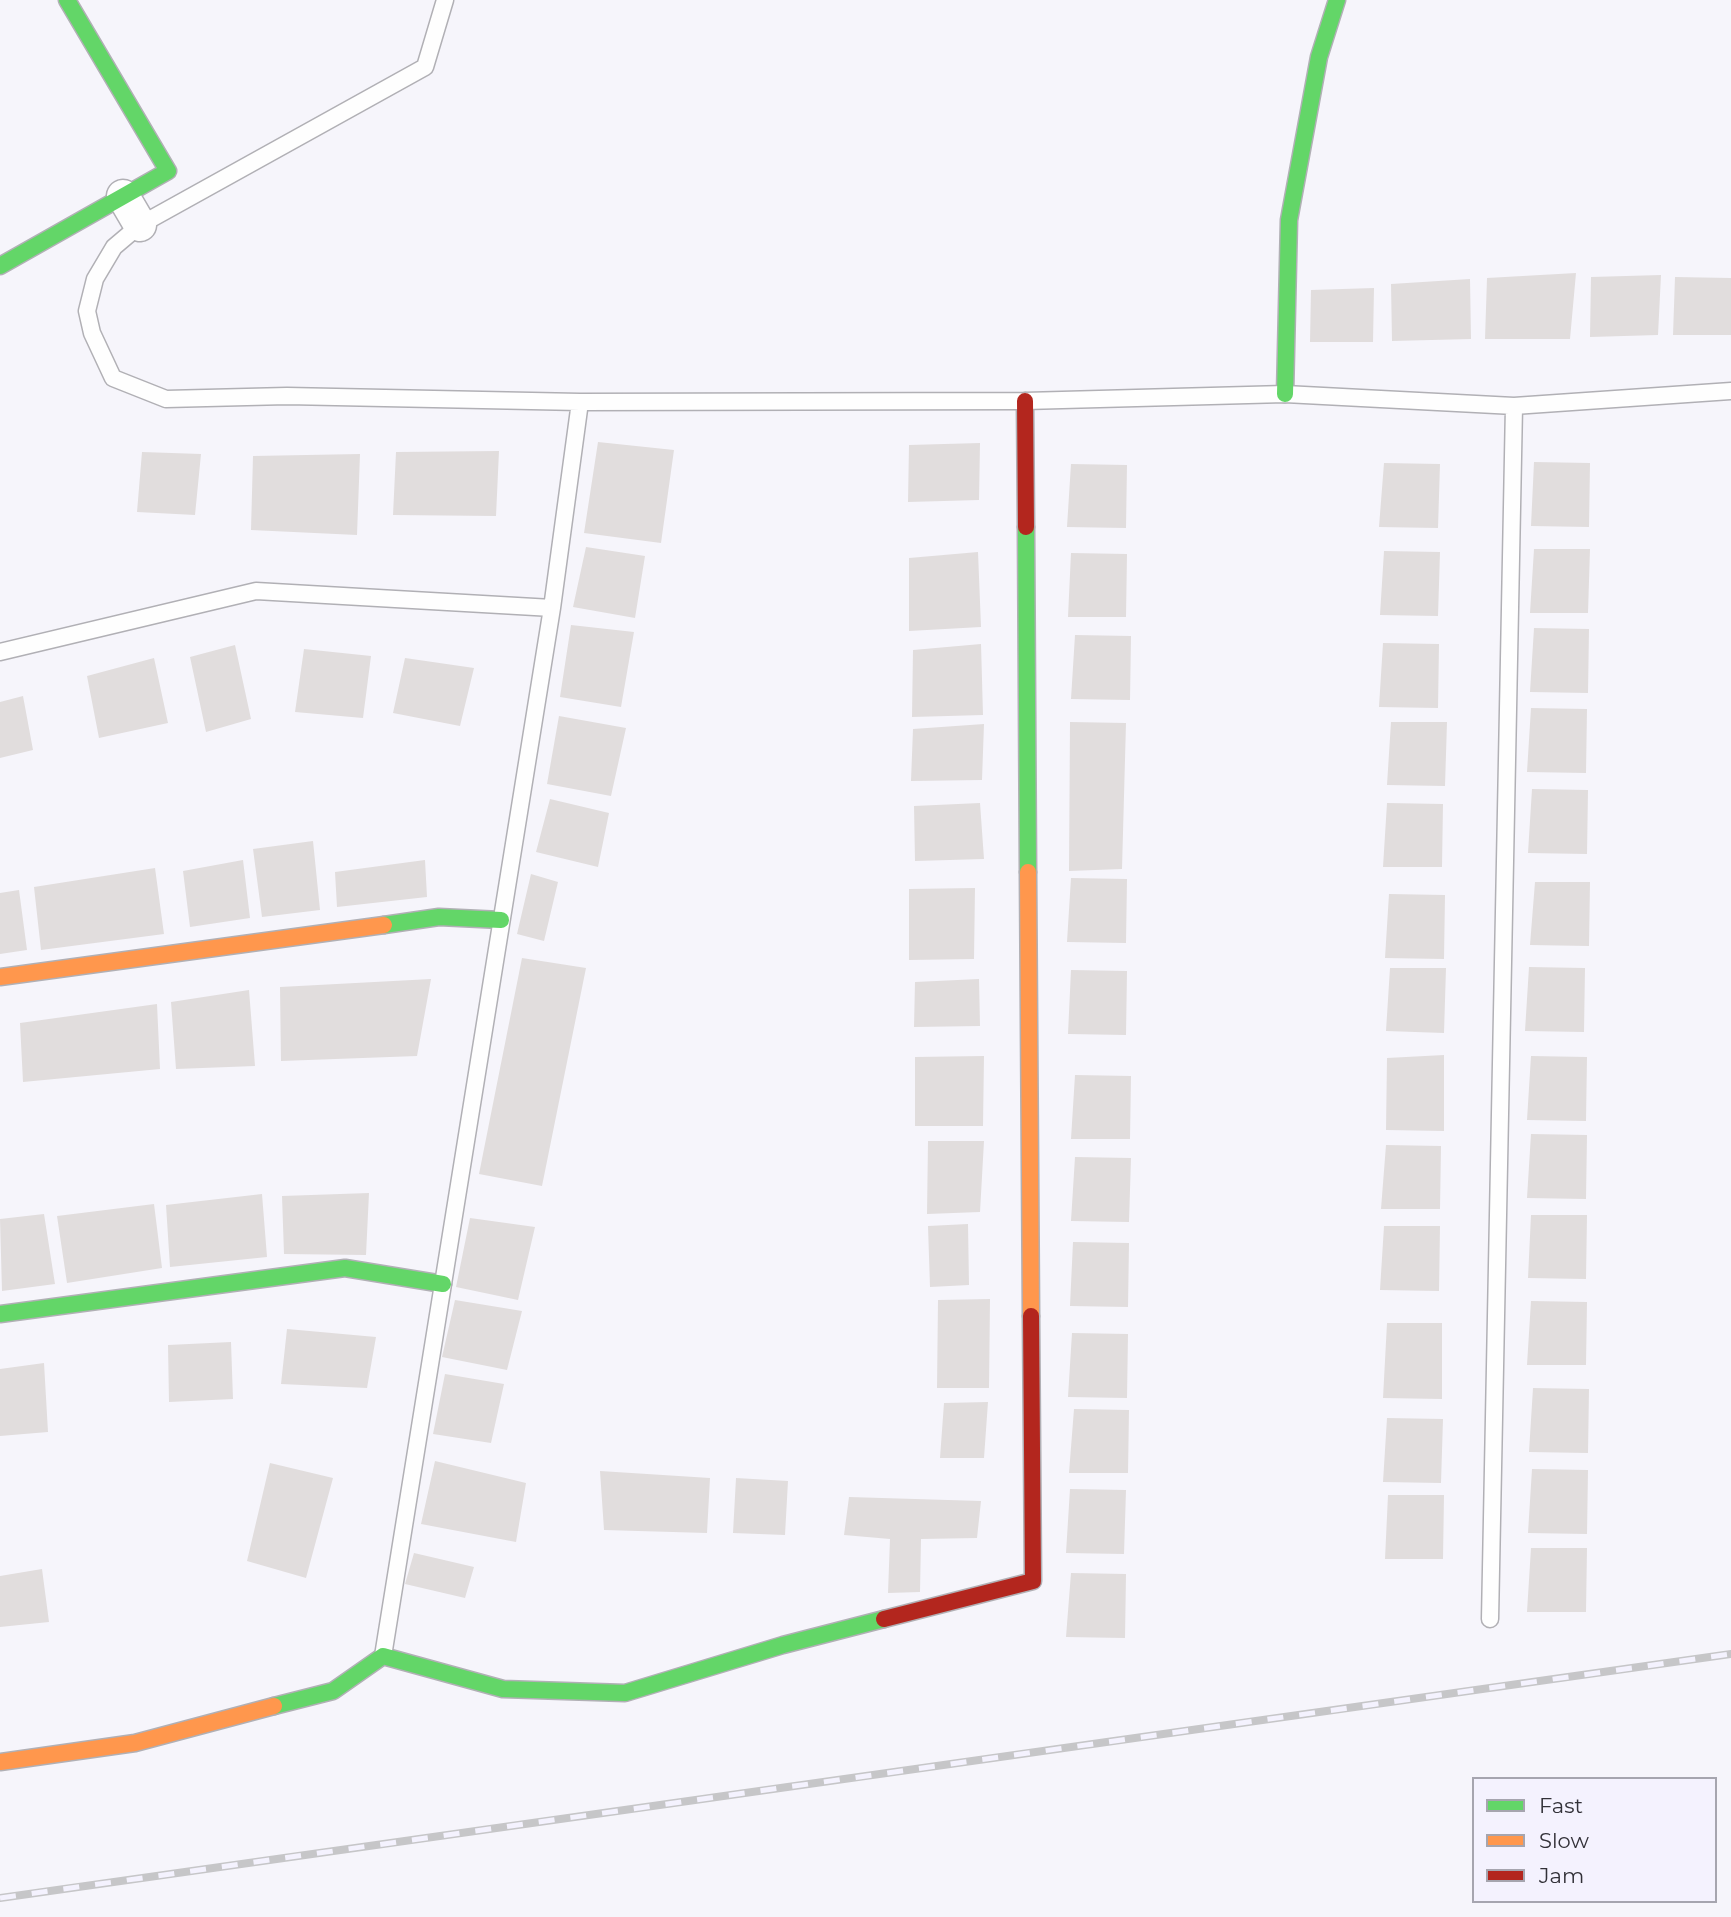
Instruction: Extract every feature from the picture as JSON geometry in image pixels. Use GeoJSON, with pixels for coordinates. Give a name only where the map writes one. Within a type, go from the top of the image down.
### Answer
{"type":"FeatureCollection","features":[{"type":"Feature","properties":{"kind":"street"},"geometry":{"type":"LineString","coordinates":[[0,266],[168,171],[66,0]]}},
{"type":"Feature","properties":{"kind":"street"},"geometry":{"type":"LineString","coordinates":[[1285,394],[1289,220],[1319,57],[1337,0]]}},
{"type":"Feature","properties":{"kind":"street"},"geometry":{"type":"LineString","coordinates":[[123,196],[140,225]]}},
{"type":"Feature","properties":{"kind":"street"},"geometry":{"type":"LineString","coordinates":[[0,1762],[135,1744],[333,1691],[383,1656],[503,1689],[625,1692],[783,1645],[1033,1581],[1025,401]]}},
{"type":"Feature","properties":{"kind":"street"},"geometry":{"type":"LineString","coordinates":[[0,977],[439,917],[501,920]]}},
{"type":"Feature","properties":{"kind":"street"},"geometry":{"type":"LineString","coordinates":[[0,1314],[345,1268],[443,1283]]}},
{"type":"Feature","properties":{"kind":"lane"},"geometry":{"type":"LineString","coordinates":[[445,0],[425,67],[140,225],[114,247],[95,279],[87,311],[92,333],[113,377],[166,399],[287,396],[580,402],[1025,401],[1285,394],[1514,406],[1731,391]]}},
{"type":"Feature","properties":{"kind":"lane"},"geometry":{"type":"LineString","coordinates":[[383,1656],[552,608],[580,402]]}},
{"type":"Feature","properties":{"kind":"lane"},"geometry":{"type":"LineString","coordinates":[[1490,1619],[1514,406]]}},
{"type":"Feature","properties":{"kind":"lane"},"geometry":{"type":"LineString","coordinates":[[0,652],[256,591],[552,608]]}},
{"type":"Feature","properties":{"kind":"building"},"geometry":{"type":"Polygon","coordinates":[[[1576,273],[1570,339],[1485,339],[1487,278],[1576,273]]]}},
{"type":"Feature","properties":{"kind":"building"},"geometry":{"type":"Polygon","coordinates":[[[1661,275],[1658,335],[1590,337],[1591,277],[1661,275]]]}},
{"type":"Feature","properties":{"kind":"building"},"geometry":{"type":"Polygon","coordinates":[[[1675,277],[1731,278],[1731,335],[1673,335],[1675,277]]]}},
{"type":"Feature","properties":{"kind":"building"},"geometry":{"type":"Polygon","coordinates":[[[1470,279],[1471,339],[1392,341],[1391,284],[1470,279]]]}},
{"type":"Feature","properties":{"kind":"building"},"geometry":{"type":"Polygon","coordinates":[[[1374,288],[1373,342],[1310,342],[1311,290],[1374,288]]]}},
{"type":"Feature","properties":{"kind":"building"},"geometry":{"type":"Polygon","coordinates":[[[598,442],[674,450],[661,543],[584,533],[598,442]]]}},
{"type":"Feature","properties":{"kind":"building"},"geometry":{"type":"Polygon","coordinates":[[[980,443],[979,500],[908,502],[909,445],[980,443]]]}},
{"type":"Feature","properties":{"kind":"building"},"geometry":{"type":"Polygon","coordinates":[[[499,451],[496,516],[393,515],[396,452],[499,451]]]}},
{"type":"Feature","properties":{"kind":"building"},"geometry":{"type":"Polygon","coordinates":[[[142,452],[201,454],[195,515],[137,512],[142,452]]]}},
{"type":"Feature","properties":{"kind":"building"},"geometry":{"type":"Polygon","coordinates":[[[360,454],[357,535],[251,530],[253,456],[360,454]]]}},
{"type":"Feature","properties":{"kind":"building"},"geometry":{"type":"Polygon","coordinates":[[[1534,462],[1590,463],[1589,527],[1531,526],[1534,462]]]}},
{"type":"Feature","properties":{"kind":"building"},"geometry":{"type":"Polygon","coordinates":[[[1384,463],[1440,464],[1438,528],[1379,527],[1384,463]]]}},
{"type":"Feature","properties":{"kind":"building"},"geometry":{"type":"Polygon","coordinates":[[[1071,464],[1127,465],[1126,528],[1067,527],[1071,464]]]}},
{"type":"Feature","properties":{"kind":"building"},"geometry":{"type":"Polygon","coordinates":[[[586,547],[645,556],[635,618],[573,607],[586,547]]]}},
{"type":"Feature","properties":{"kind":"building"},"geometry":{"type":"Polygon","coordinates":[[[1534,549],[1590,549],[1588,613],[1530,613],[1534,549]]]}},
{"type":"Feature","properties":{"kind":"building"},"geometry":{"type":"Polygon","coordinates":[[[1384,551],[1440,552],[1438,616],[1380,615],[1384,551]]]}},
{"type":"Feature","properties":{"kind":"building"},"geometry":{"type":"Polygon","coordinates":[[[978,552],[981,627],[909,631],[909,558],[978,552]]]}},
{"type":"Feature","properties":{"kind":"building"},"geometry":{"type":"Polygon","coordinates":[[[1071,553],[1127,554],[1126,617],[1068,617],[1071,553]]]}},
{"type":"Feature","properties":{"kind":"building"},"geometry":{"type":"Polygon","coordinates":[[[571,625],[634,632],[621,707],[560,697],[571,625]]]}},
{"type":"Feature","properties":{"kind":"building"},"geometry":{"type":"Polygon","coordinates":[[[1534,628],[1589,629],[1588,693],[1530,692],[1534,628]]]}},
{"type":"Feature","properties":{"kind":"building"},"geometry":{"type":"Polygon","coordinates":[[[1075,635],[1131,636],[1130,700],[1071,699],[1075,635]]]}},
{"type":"Feature","properties":{"kind":"building"},"geometry":{"type":"Polygon","coordinates":[[[1383,643],[1439,644],[1438,708],[1379,707],[1383,643]]]}},
{"type":"Feature","properties":{"kind":"building"},"geometry":{"type":"Polygon","coordinates":[[[981,644],[983,715],[912,717],[913,650],[981,644]]]}},
{"type":"Feature","properties":{"kind":"building"},"geometry":{"type":"Polygon","coordinates":[[[235,645],[251,719],[206,732],[190,657],[235,645]]]}},
{"type":"Feature","properties":{"kind":"building"},"geometry":{"type":"Polygon","coordinates":[[[304,649],[371,656],[363,718],[295,712],[304,649]]]}},
{"type":"Feature","properties":{"kind":"building"},"geometry":{"type":"Polygon","coordinates":[[[154,658],[168,723],[99,738],[87,676],[154,658]]]}},
{"type":"Feature","properties":{"kind":"building"},"geometry":{"type":"Polygon","coordinates":[[[405,658],[474,668],[460,726],[393,713],[405,658]]]}},
{"type":"Feature","properties":{"kind":"building"},"geometry":{"type":"Polygon","coordinates":[[[23,696],[33,750],[0,758],[0,702],[23,696]]]}},
{"type":"Feature","properties":{"kind":"building"},"geometry":{"type":"Polygon","coordinates":[[[1531,708],[1587,709],[1586,773],[1527,772],[1531,708]]]}},
{"type":"Feature","properties":{"kind":"building"},"geometry":{"type":"Polygon","coordinates":[[[559,716],[626,728],[611,796],[547,784],[559,716]]]}},
{"type":"Feature","properties":{"kind":"building"},"geometry":{"type":"Polygon","coordinates":[[[1070,722],[1126,723],[1122,869],[1069,871],[1070,722]]]}},
{"type":"Feature","properties":{"kind":"building"},"geometry":{"type":"Polygon","coordinates":[[[1391,722],[1447,722],[1445,786],[1387,785],[1391,722]]]}},
{"type":"Feature","properties":{"kind":"building"},"geometry":{"type":"Polygon","coordinates":[[[984,724],[982,780],[911,781],[913,729],[984,724]]]}},
{"type":"Feature","properties":{"kind":"building"},"geometry":{"type":"Polygon","coordinates":[[[1532,789],[1588,790],[1587,854],[1528,853],[1532,789]]]}},
{"type":"Feature","properties":{"kind":"building"},"geometry":{"type":"Polygon","coordinates":[[[550,799],[609,813],[598,867],[536,852],[550,799]]]}},
{"type":"Feature","properties":{"kind":"building"},"geometry":{"type":"Polygon","coordinates":[[[980,803],[984,859],[915,861],[914,806],[980,803]]]}},
{"type":"Feature","properties":{"kind":"building"},"geometry":{"type":"Polygon","coordinates":[[[1387,803],[1443,804],[1442,867],[1383,867],[1387,803]]]}},
{"type":"Feature","properties":{"kind":"building"},"geometry":{"type":"Polygon","coordinates":[[[313,841],[320,910],[262,917],[253,849],[313,841]]]}},
{"type":"Feature","properties":{"kind":"building"},"geometry":{"type":"Polygon","coordinates":[[[243,860],[250,918],[190,927],[183,871],[243,860]]]}},
{"type":"Feature","properties":{"kind":"building"},"geometry":{"type":"Polygon","coordinates":[[[425,860],[427,897],[337,907],[335,872],[425,860]]]}},
{"type":"Feature","properties":{"kind":"building"},"geometry":{"type":"Polygon","coordinates":[[[155,868],[164,934],[41,950],[34,887],[155,868]]]}},
{"type":"Feature","properties":{"kind":"building"},"geometry":{"type":"Polygon","coordinates":[[[531,874],[558,882],[544,941],[517,934],[531,874]]]}},
{"type":"Feature","properties":{"kind":"building"},"geometry":{"type":"Polygon","coordinates":[[[1071,878],[1127,879],[1126,943],[1067,942],[1071,878]]]}},
{"type":"Feature","properties":{"kind":"building"},"geometry":{"type":"Polygon","coordinates":[[[1535,882],[1590,882],[1589,946],[1530,945],[1535,882]]]}},
{"type":"Feature","properties":{"kind":"building"},"geometry":{"type":"Polygon","coordinates":[[[975,888],[974,959],[909,960],[909,889],[975,888]]]}},
{"type":"Feature","properties":{"kind":"building"},"geometry":{"type":"Polygon","coordinates":[[[19,890],[27,950],[0,954],[0,893],[19,890]]]}},
{"type":"Feature","properties":{"kind":"building"},"geometry":{"type":"Polygon","coordinates":[[[1389,894],[1445,895],[1444,959],[1385,958],[1389,894]]]}},
{"type":"Feature","properties":{"kind":"building"},"geometry":{"type":"Polygon","coordinates":[[[522,958],[586,968],[542,1186],[479,1174],[522,958]]]}},
{"type":"Feature","properties":{"kind":"building"},"geometry":{"type":"Polygon","coordinates":[[[1529,967],[1585,968],[1584,1032],[1525,1031],[1529,967]]]}},
{"type":"Feature","properties":{"kind":"building"},"geometry":{"type":"Polygon","coordinates":[[[1390,968],[1446,968],[1444,1033],[1386,1031],[1390,968]]]}},
{"type":"Feature","properties":{"kind":"building"},"geometry":{"type":"Polygon","coordinates":[[[1071,970],[1127,971],[1126,1035],[1068,1034],[1071,970]]]}},
{"type":"Feature","properties":{"kind":"building"},"geometry":{"type":"Polygon","coordinates":[[[431,979],[417,1056],[281,1061],[280,987],[431,979]]]}},
{"type":"Feature","properties":{"kind":"building"},"geometry":{"type":"Polygon","coordinates":[[[979,979],[980,1026],[914,1027],[915,982],[979,979]]]}},
{"type":"Feature","properties":{"kind":"building"},"geometry":{"type":"Polygon","coordinates":[[[249,990],[255,1066],[176,1069],[171,1002],[249,990]]]}},
{"type":"Feature","properties":{"kind":"building"},"geometry":{"type":"Polygon","coordinates":[[[157,1004],[160,1069],[23,1082],[20,1023],[157,1004]]]}},
{"type":"Feature","properties":{"kind":"building"},"geometry":{"type":"Polygon","coordinates":[[[1444,1055],[1444,1131],[1386,1130],[1387,1058],[1444,1055]]]}},
{"type":"Feature","properties":{"kind":"building"},"geometry":{"type":"Polygon","coordinates":[[[984,1056],[983,1126],[915,1126],[915,1057],[984,1056]]]}},
{"type":"Feature","properties":{"kind":"building"},"geometry":{"type":"Polygon","coordinates":[[[1531,1056],[1587,1057],[1586,1121],[1527,1120],[1531,1056]]]}},
{"type":"Feature","properties":{"kind":"building"},"geometry":{"type":"Polygon","coordinates":[[[1075,1075],[1131,1076],[1130,1139],[1071,1139],[1075,1075]]]}},
{"type":"Feature","properties":{"kind":"building"},"geometry":{"type":"Polygon","coordinates":[[[1531,1134],[1587,1135],[1586,1199],[1527,1198],[1531,1134]]]}},
{"type":"Feature","properties":{"kind":"building"},"geometry":{"type":"Polygon","coordinates":[[[928,1141],[984,1141],[980,1212],[927,1214],[928,1141]]]}},
{"type":"Feature","properties":{"kind":"building"},"geometry":{"type":"Polygon","coordinates":[[[1386,1145],[1441,1146],[1440,1209],[1381,1209],[1386,1145]]]}},
{"type":"Feature","properties":{"kind":"building"},"geometry":{"type":"Polygon","coordinates":[[[1075,1157],[1131,1158],[1129,1222],[1071,1221],[1075,1157]]]}},
{"type":"Feature","properties":{"kind":"building"},"geometry":{"type":"Polygon","coordinates":[[[369,1193],[366,1255],[284,1254],[282,1196],[369,1193]]]}},
{"type":"Feature","properties":{"kind":"building"},"geometry":{"type":"Polygon","coordinates":[[[262,1194],[267,1257],[170,1267],[166,1205],[262,1194]]]}},
{"type":"Feature","properties":{"kind":"building"},"geometry":{"type":"Polygon","coordinates":[[[154,1204],[162,1268],[67,1283],[57,1216],[154,1204]]]}},
{"type":"Feature","properties":{"kind":"building"},"geometry":{"type":"Polygon","coordinates":[[[44,1214],[55,1284],[2,1291],[0,1219],[44,1214]]]}},
{"type":"Feature","properties":{"kind":"building"},"geometry":{"type":"Polygon","coordinates":[[[1531,1215],[1587,1215],[1586,1279],[1528,1278],[1531,1215]]]}},
{"type":"Feature","properties":{"kind":"building"},"geometry":{"type":"Polygon","coordinates":[[[470,1218],[535,1227],[518,1300],[456,1287],[470,1218]]]}},
{"type":"Feature","properties":{"kind":"building"},"geometry":{"type":"Polygon","coordinates":[[[968,1224],[969,1285],[930,1287],[928,1226],[968,1224]]]}},
{"type":"Feature","properties":{"kind":"building"},"geometry":{"type":"Polygon","coordinates":[[[1384,1226],[1440,1226],[1439,1291],[1380,1290],[1384,1226]]]}},
{"type":"Feature","properties":{"kind":"building"},"geometry":{"type":"Polygon","coordinates":[[[1073,1242],[1129,1243],[1128,1307],[1070,1306],[1073,1242]]]}},
{"type":"Feature","properties":{"kind":"building"},"geometry":{"type":"Polygon","coordinates":[[[990,1299],[989,1388],[937,1388],[938,1300],[990,1299]]]}},
{"type":"Feature","properties":{"kind":"building"},"geometry":{"type":"Polygon","coordinates":[[[455,1300],[522,1311],[507,1370],[442,1357],[455,1300]]]}},
{"type":"Feature","properties":{"kind":"building"},"geometry":{"type":"Polygon","coordinates":[[[1531,1301],[1587,1302],[1586,1365],[1527,1365],[1531,1301]]]}},
{"type":"Feature","properties":{"kind":"building"},"geometry":{"type":"Polygon","coordinates":[[[1387,1323],[1442,1323],[1442,1399],[1383,1398],[1387,1323]]]}},
{"type":"Feature","properties":{"kind":"building"},"geometry":{"type":"Polygon","coordinates":[[[287,1329],[376,1337],[367,1388],[281,1384],[287,1329]]]}},
{"type":"Feature","properties":{"kind":"building"},"geometry":{"type":"Polygon","coordinates":[[[1072,1333],[1128,1334],[1127,1398],[1068,1397],[1072,1333]]]}},
{"type":"Feature","properties":{"kind":"building"},"geometry":{"type":"Polygon","coordinates":[[[231,1342],[233,1399],[169,1402],[168,1345],[231,1342]]]}},
{"type":"Feature","properties":{"kind":"building"},"geometry":{"type":"Polygon","coordinates":[[[44,1363],[48,1432],[0,1436],[0,1369],[44,1363]]]}},
{"type":"Feature","properties":{"kind":"building"},"geometry":{"type":"Polygon","coordinates":[[[445,1374],[504,1384],[491,1443],[433,1434],[445,1374]]]}},
{"type":"Feature","properties":{"kind":"building"},"geometry":{"type":"Polygon","coordinates":[[[1533,1388],[1589,1389],[1588,1453],[1529,1452],[1533,1388]]]}},
{"type":"Feature","properties":{"kind":"building"},"geometry":{"type":"Polygon","coordinates":[[[988,1402],[984,1458],[940,1458],[944,1403],[988,1402]]]}},
{"type":"Feature","properties":{"kind":"building"},"geometry":{"type":"Polygon","coordinates":[[[1074,1409],[1129,1410],[1128,1473],[1069,1473],[1074,1409]]]}},
{"type":"Feature","properties":{"kind":"building"},"geometry":{"type":"Polygon","coordinates":[[[1387,1418],[1443,1419],[1441,1483],[1383,1482],[1387,1418]]]}},
{"type":"Feature","properties":{"kind":"building"},"geometry":{"type":"Polygon","coordinates":[[[435,1461],[526,1483],[516,1542],[421,1524],[435,1461]]]}},
{"type":"Feature","properties":{"kind":"building"},"geometry":{"type":"Polygon","coordinates":[[[270,1463],[333,1478],[306,1578],[247,1561],[270,1463]]]}},
{"type":"Feature","properties":{"kind":"building"},"geometry":{"type":"Polygon","coordinates":[[[1532,1469],[1588,1470],[1587,1534],[1528,1533],[1532,1469]]]}},
{"type":"Feature","properties":{"kind":"building"},"geometry":{"type":"Polygon","coordinates":[[[600,1471],[710,1478],[707,1533],[604,1530],[600,1471]]]}},
{"type":"Feature","properties":{"kind":"building"},"geometry":{"type":"Polygon","coordinates":[[[736,1478],[788,1481],[785,1535],[733,1533],[736,1478]]]}},
{"type":"Feature","properties":{"kind":"building"},"geometry":{"type":"Polygon","coordinates":[[[1070,1489],[1126,1490],[1124,1554],[1066,1553],[1070,1489]]]}},
{"type":"Feature","properties":{"kind":"building"},"geometry":{"type":"Polygon","coordinates":[[[1388,1495],[1444,1495],[1443,1559],[1385,1559],[1388,1495]]]}},
{"type":"Feature","properties":{"kind":"building"},"geometry":{"type":"Polygon","coordinates":[[[849,1497],[981,1501],[977,1538],[921,1539],[920,1592],[888,1593],[890,1539],[844,1535],[849,1497]]]}},
{"type":"Feature","properties":{"kind":"building"},"geometry":{"type":"Polygon","coordinates":[[[1531,1548],[1587,1548],[1586,1612],[1527,1612],[1531,1548]]]}},
{"type":"Feature","properties":{"kind":"building"},"geometry":{"type":"Polygon","coordinates":[[[414,1553],[474,1567],[465,1598],[405,1584],[414,1553]]]}},
{"type":"Feature","properties":{"kind":"building"},"geometry":{"type":"Polygon","coordinates":[[[42,1569],[49,1622],[0,1627],[0,1576],[42,1569]]]}},
{"type":"Feature","properties":{"kind":"building"},"geometry":{"type":"Polygon","coordinates":[[[1071,1573],[1126,1574],[1125,1638],[1066,1637],[1071,1573]]]}},
{"type":"Feature","properties":{"kind":"railway"},"geometry":{"type":"LineString","coordinates":[[0,1898],[1731,1654]]}},
{"type":"Feature","properties":{"kind":"traffic: fast"},"geometry":{"type":"LineString","coordinates":[[0,266],[168,171],[67,0]]}},
{"type":"Feature","properties":{"kind":"traffic: fast"},"geometry":{"type":"LineString","coordinates":[[1285,394],[1289,220],[1319,57],[1337,0]]}},
{"type":"Feature","properties":{"kind":"traffic: fast"},"geometry":{"type":"LineString","coordinates":[[1026,527],[1028,872]]}},
{"type":"Feature","properties":{"kind":"traffic: fast"},"geometry":{"type":"LineString","coordinates":[[384,925],[439,917],[501,920]]}},
{"type":"Feature","properties":{"kind":"traffic: fast"},"geometry":{"type":"LineString","coordinates":[[0,1314],[345,1268],[443,1284]]}},
{"type":"Feature","properties":{"kind":"traffic: fast"},"geometry":{"type":"LineString","coordinates":[[274,1706],[333,1691],[383,1656],[503,1689],[625,1693],[783,1645],[884,1619]]}},
{"type":"Feature","properties":{"kind":"traffic: slow"},"geometry":{"type":"LineString","coordinates":[[1028,872],[1031,1316]]}},
{"type":"Feature","properties":{"kind":"traffic: slow"},"geometry":{"type":"LineString","coordinates":[[0,977],[384,925]]}},
{"type":"Feature","properties":{"kind":"traffic: slow"},"geometry":{"type":"LineString","coordinates":[[0,1762],[135,1743],[274,1706]]}},
{"type":"Feature","properties":{"kind":"traffic: jam"},"geometry":{"type":"LineString","coordinates":[[1025,401],[1026,527]]}},
{"type":"Feature","properties":{"kind":"traffic: jam"},"geometry":{"type":"LineString","coordinates":[[884,1619],[1033,1581],[1031,1316]]}}]}
